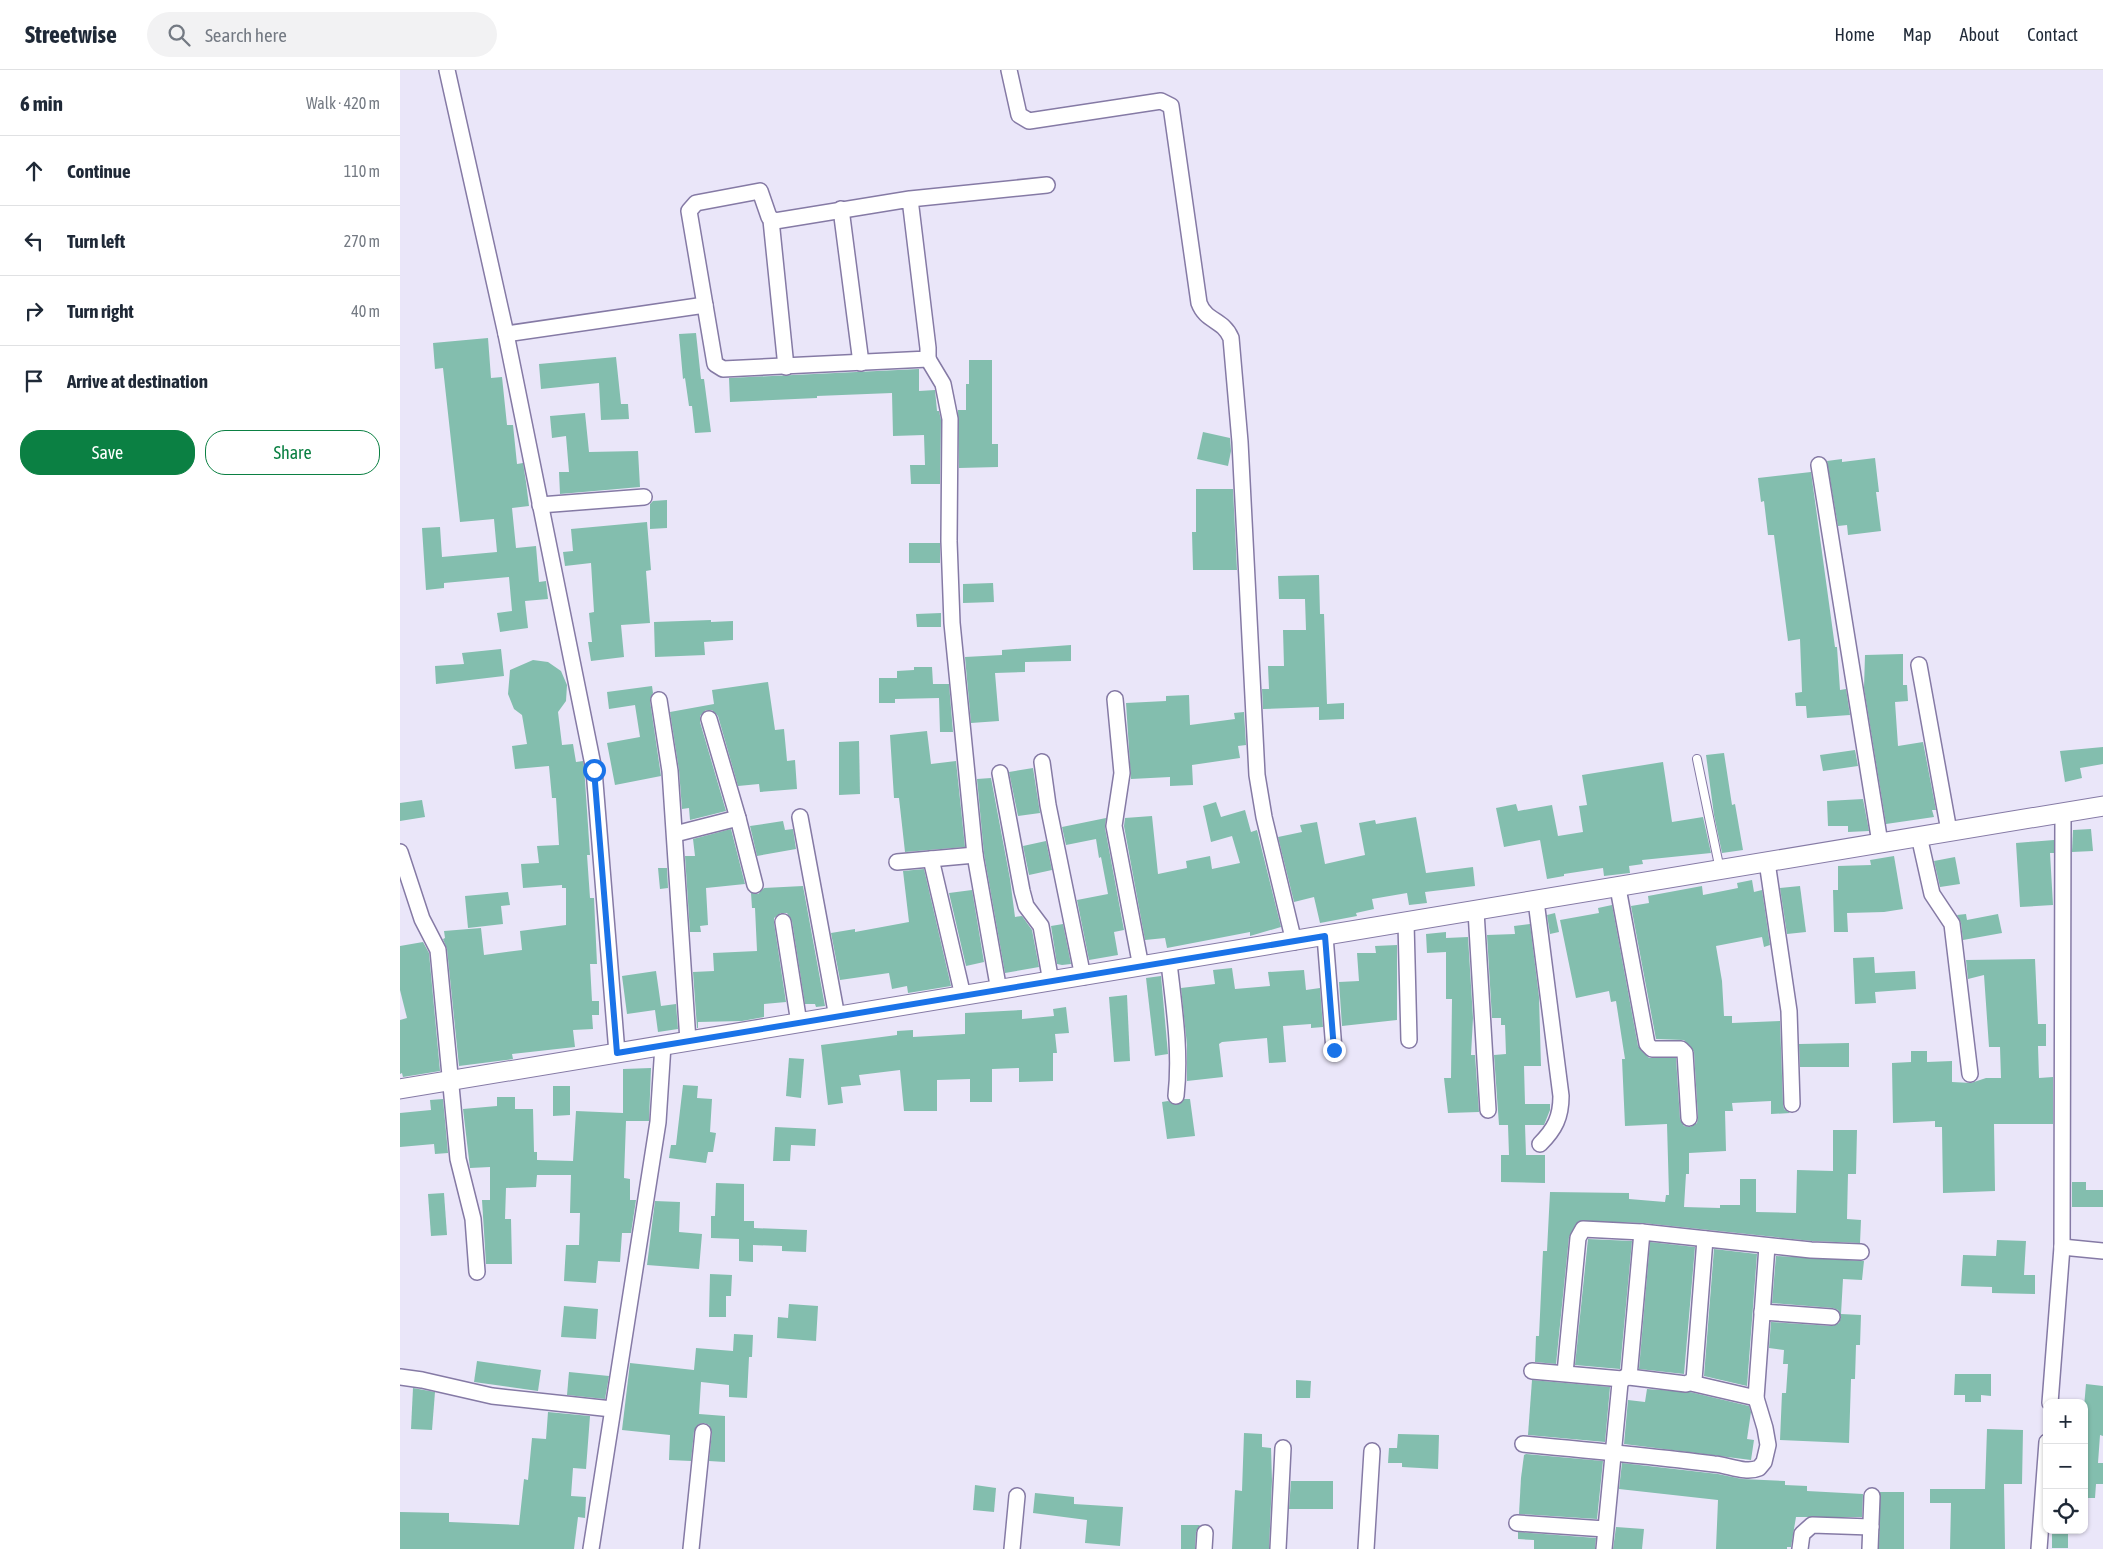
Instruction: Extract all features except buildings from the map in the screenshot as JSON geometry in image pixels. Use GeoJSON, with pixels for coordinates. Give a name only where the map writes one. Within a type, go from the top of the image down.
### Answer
{"type":"FeatureCollection","features":[{"type":"Feature","properties":{"kind":"street"},"geometry":{"type":"LineString","coordinates":[[446,70],[506,334],[594,770],[617,1053]]}},
{"type":"Feature","properties":{"kind":"street"},"geometry":{"type":"LineString","coordinates":[[1009,70],[1019,115],[1028,121],[1161,101],[1171,106],[1199,302],[1202,312],[1226,328],[1231,338],[1240,442],[1257,775],[1271,852],[1294,942]]}},
{"type":"Feature","properties":{"kind":"street"},"geometry":{"type":"LineString","coordinates":[[771,220],[910,199],[1047,185]]}},
{"type":"Feature","properties":{"kind":"street"},"geometry":{"type":"LineString","coordinates":[[786,367],[771,220],[760,191],[696,203],[691,206],[690,211],[715,364],[718,367],[723,369],[786,367],[928,360]]}},
{"type":"Feature","properties":{"kind":"street"},"geometry":{"type":"LineString","coordinates":[[910,199],[928,360],[943,384],[950,419],[952,623],[975,855],[999,991]]}},
{"type":"Feature","properties":{"kind":"street"},"geometry":{"type":"LineString","coordinates":[[841,209],[862,363]]}},
{"type":"Feature","properties":{"kind":"street"},"geometry":{"type":"LineString","coordinates":[[506,334],[705,304]]}},
{"type":"Feature","properties":{"kind":"street"},"geometry":{"type":"LineString","coordinates":[[1819,465],[1880,843]]}},
{"type":"Feature","properties":{"kind":"street"},"geometry":{"type":"LineString","coordinates":[[540,505],[644,498]]}},
{"type":"Feature","properties":{"kind":"street"},"geometry":{"type":"LineString","coordinates":[[1919,665],[1949,831]]}},
{"type":"Feature","properties":{"kind":"street"},"geometry":{"type":"LineString","coordinates":[[1115,699],[1122,773],[1114,826],[1141,967]]}},
{"type":"Feature","properties":{"kind":"street"},"geometry":{"type":"LineString","coordinates":[[659,700],[670,771],[688,1041]]}},
{"type":"Feature","properties":{"kind":"street"},"geometry":{"type":"LineString","coordinates":[[708,719],[738,818],[755,884]]}},
{"type":"Feature","properties":{"kind":"street"},"geometry":{"type":"LineString","coordinates":[[1042,762],[1048,806],[1083,977]]}},
{"type":"Feature","properties":{"kind":"street"},"geometry":{"type":"LineString","coordinates":[[1000,773],[1022,892],[1026,906],[1041,926],[1051,982]]}},
{"type":"Feature","properties":{"kind":"street"},"geometry":{"type":"LineString","coordinates":[[400,1089],[1169,963],[2103,806]]}},
{"type":"Feature","properties":{"kind":"street"},"geometry":{"type":"LineString","coordinates":[[2050,1399],[2062,1247],[2063,813]]}},
{"type":"Feature","properties":{"kind":"street"},"geometry":{"type":"LineString","coordinates":[[800,817],[837,1017]]}},
{"type":"Feature","properties":{"kind":"street"},"geometry":{"type":"LineString","coordinates":[[675,834],[738,818]]}},
{"type":"Feature","properties":{"kind":"street"},"geometry":{"type":"LineString","coordinates":[[1919,836],[1932,894],[1952,924],[1970,1074]]}},
{"type":"Feature","properties":{"kind":"street"},"geometry":{"type":"LineString","coordinates":[[400,852],[422,919],[438,950],[449,1081],[458,1158],[473,1219],[477,1272]]}},
{"type":"Feature","properties":{"kind":"street"},"geometry":{"type":"LineString","coordinates":[[897,862],[975,855]]}},
{"type":"Feature","properties":{"kind":"street"},"geometry":{"type":"LineString","coordinates":[[931,859],[962,996]]}},
{"type":"Feature","properties":{"kind":"street"},"geometry":{"type":"LineString","coordinates":[[1767,862],[1784,964],[1789,1011],[1792,1104]]}},
{"type":"Feature","properties":{"kind":"street"},"geometry":{"type":"LineString","coordinates":[[1618,888],[1647,1044],[1652,1049],[1681,1049],[1685,1053],[1689,1118]]}},
{"type":"Feature","properties":{"kind":"street"},"geometry":{"type":"LineString","coordinates":[[1536,901],[1560,1096],[1558,1122],[1540,1144]]}},
{"type":"Feature","properties":{"kind":"street"},"geometry":{"type":"LineString","coordinates":[[1476,911],[1488,1110]]}},
{"type":"Feature","properties":{"kind":"street"},"geometry":{"type":"LineString","coordinates":[[783,922],[799,1023]]}},
{"type":"Feature","properties":{"kind":"street"},"geometry":{"type":"LineString","coordinates":[[1406,923],[1409,1040]]}},
{"type":"Feature","properties":{"kind":"street"},"geometry":{"type":"LineString","coordinates":[[1325,936],[1334,1050]]}},
{"type":"Feature","properties":{"kind":"street"},"geometry":{"type":"LineString","coordinates":[[1169,963],[1177,1043],[1178,1072],[1176,1096]]}},
{"type":"Feature","properties":{"kind":"street"},"geometry":{"type":"LineString","coordinates":[[591,1549],[658,1122],[663,1045]]}},
{"type":"Feature","properties":{"kind":"street"},"geometry":{"type":"LineString","coordinates":[[1565,1373],[1579,1232],[1588,1228],[1767,1246],[1861,1252]]}},
{"type":"Feature","properties":{"kind":"street"},"geometry":{"type":"LineString","coordinates":[[1604,1549],[1612,1452],[1625,1378],[1642,1232]]}},
{"type":"Feature","properties":{"kind":"street"},"geometry":{"type":"LineString","coordinates":[[1691,1383],[1694,1380],[1697,1352],[1705,1239]]}},
{"type":"Feature","properties":{"kind":"street"},"geometry":{"type":"LineString","coordinates":[[1523,1444],[1612,1452],[1754,1470],[1760,1468],[1764,1462],[1768,1445],[1756,1398],[1767,1246]]}},
{"type":"Feature","properties":{"kind":"street"},"geometry":{"type":"LineString","coordinates":[[2062,1247],[2103,1251]]}},
{"type":"Feature","properties":{"kind":"street"},"geometry":{"type":"LineString","coordinates":[[1762,1312],[1832,1317]]}},
{"type":"Feature","properties":{"kind":"street"},"geometry":{"type":"LineString","coordinates":[[1532,1371],[1691,1383],[1756,1398]]}},
{"type":"Feature","properties":{"kind":"street"},"geometry":{"type":"LineString","coordinates":[[400,1377],[422,1380],[492,1396],[612,1409]]}},
{"type":"Feature","properties":{"kind":"street"},"geometry":{"type":"LineString","coordinates":[[691,1549],[703,1432]]}},
{"type":"Feature","properties":{"kind":"street"},"geometry":{"type":"LineString","coordinates":[[2039,1549],[2047,1444]]}},
{"type":"Feature","properties":{"kind":"street"},"geometry":{"type":"LineString","coordinates":[[1278,1549],[1283,1448]]}},
{"type":"Feature","properties":{"kind":"street"},"geometry":{"type":"LineString","coordinates":[[1366,1549],[1372,1450]]}},
{"type":"Feature","properties":{"kind":"street"},"geometry":{"type":"LineString","coordinates":[[1012,1549],[1017,1496]]}},
{"type":"Feature","properties":{"kind":"street"},"geometry":{"type":"LineString","coordinates":[[1870,1549],[1872,1496]]}},
{"type":"Feature","properties":{"kind":"street"},"geometry":{"type":"LineString","coordinates":[[1517,1523],[1605,1529]]}},
{"type":"Feature","properties":{"kind":"street"},"geometry":{"type":"LineString","coordinates":[[1800,1549],[1802,1534],[1812,1525],[1871,1527]]}},
{"type":"Feature","properties":{"kind":"street"},"geometry":{"type":"LineString","coordinates":[[1204,1549],[1205,1533]]}},
{"type":"Feature","properties":{"kind":"lane"},"geometry":{"type":"LineString","coordinates":[[1697,759],[1720,870]]}},
{"type":"Feature","properties":{"kind":"route"},"geometry":{"type":"LineString","coordinates":[[594,770],[617,1053],[1325,936],[1334,1050]]}}]}
